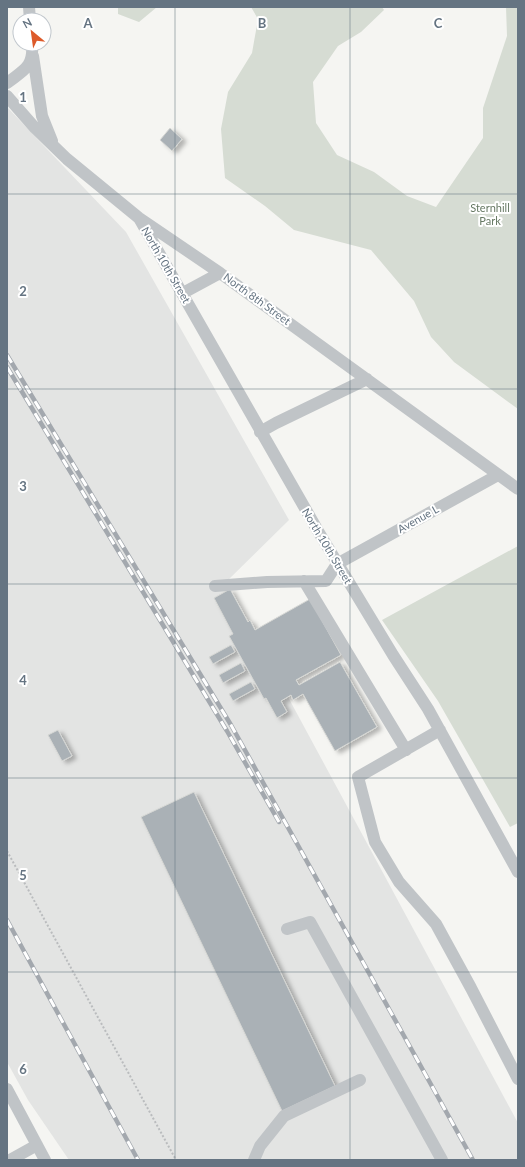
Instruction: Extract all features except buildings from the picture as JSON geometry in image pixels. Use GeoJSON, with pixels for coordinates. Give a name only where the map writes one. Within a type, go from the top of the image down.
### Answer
{"type":"FeatureCollection","features":[{"type":"Feature","properties":{"kind":"street"},"geometry":{"type":"LineString","coordinates":[[7,83],[24,70],[30,63],[32,52]]}},
{"type":"Feature","properties":{"kind":"street"},"geometry":{"type":"LineString","coordinates":[[32,52],[42,116],[56,150]]}},
{"type":"Feature","properties":{"kind":"street","name":"North 8th Street"},"geometry":{"type":"LineString","coordinates":[[7,96],[56,150],[139,218],[220,273],[518,489]]}},
{"type":"Feature","properties":{"kind":"street","name":"North 10th Street"},"geometry":{"type":"LineString","coordinates":[[139,218],[183,293],[260,432],[337,564],[428,709],[518,872]]}},
{"type":"Feature","properties":{"kind":"street"},"geometry":{"type":"LineString","coordinates":[[183,293],[220,273]]}},
{"type":"Feature","properties":{"kind":"street"},"geometry":{"type":"LineString","coordinates":[[260,432],[367,379]]}},
{"type":"Feature","properties":{"kind":"street","name":"Avenue L"},"geometry":{"type":"LineString","coordinates":[[337,564],[498,475]]}},
{"type":"Feature","properties":{"kind":"street"},"geometry":{"type":"LineString","coordinates":[[215,586],[267,582],[326,581],[337,564]]}},
{"type":"Feature","properties":{"kind":"street"},"geometry":{"type":"LineString","coordinates":[[304,581],[406,750]]}},
{"type":"Feature","properties":{"kind":"street"},"geometry":{"type":"LineString","coordinates":[[440,730],[358,777],[375,842],[399,882],[436,924],[471,988],[518,1080]]}},
{"type":"Feature","properties":{"kind":"street"},"geometry":{"type":"LineString","coordinates":[[287,929],[310,922],[442,1160]]}},
{"type":"Feature","properties":{"kind":"street"},"geometry":{"type":"LineString","coordinates":[[254,1160],[260,1146],[284,1116],[360,1080]]}},
{"type":"Feature","properties":{"kind":"street"},"geometry":{"type":"LineString","coordinates":[[7,1089],[45,1160]]}},
{"type":"Feature","properties":{"kind":"street"},"geometry":{"type":"LineString","coordinates":[[10,1160],[37,1145]]}},
{"type":"Feature","properties":{"kind":"path"},"geometry":{"type":"LineString","coordinates":[[7,851],[176,1160]]}},
{"type":"Feature","properties":{"kind":"shaded area"},"geometry":{"type":"Polygon","coordinates":[[[7,107],[126,232],[289,520],[226,582],[518,1123],[518,1160],[69,1160],[28,1100],[7,1062],[7,107]]]}},
{"type":"Feature","properties":{"kind":"green space"},"geometry":{"type":"Polygon","coordinates":[[[118,7],[157,7],[139,22],[118,14],[118,7]]]}},
{"type":"Feature","properties":{"kind":"green space","name":"Sternhill Park"},"geometry":{"type":"Polygon","coordinates":[[[251,7],[382,7],[384,10],[361,32],[338,46],[313,82],[316,123],[337,155],[374,172],[407,196],[436,207],[483,138],[483,108],[507,36],[506,7],[518,7],[518,409],[454,362],[431,337],[414,301],[371,250],[294,230],[265,206],[225,178],[221,129],[228,92],[252,53],[258,19],[251,7]]]}},
{"type":"Feature","properties":{"kind":"green space"},"geometry":{"type":"Polygon","coordinates":[[[518,546],[518,823],[510,827],[438,701],[382,620],[518,546]]]}},
{"type":"Feature","properties":{"kind":"railway"},"geometry":{"type":"LineString","coordinates":[[7,355],[231,725],[473,1160]]}},
{"type":"Feature","properties":{"kind":"railway"},"geometry":{"type":"LineString","coordinates":[[7,367],[227,731],[279,822]]}},
{"type":"Feature","properties":{"kind":"railway"},"geometry":{"type":"LineString","coordinates":[[7,920],[138,1160]]}}]}
